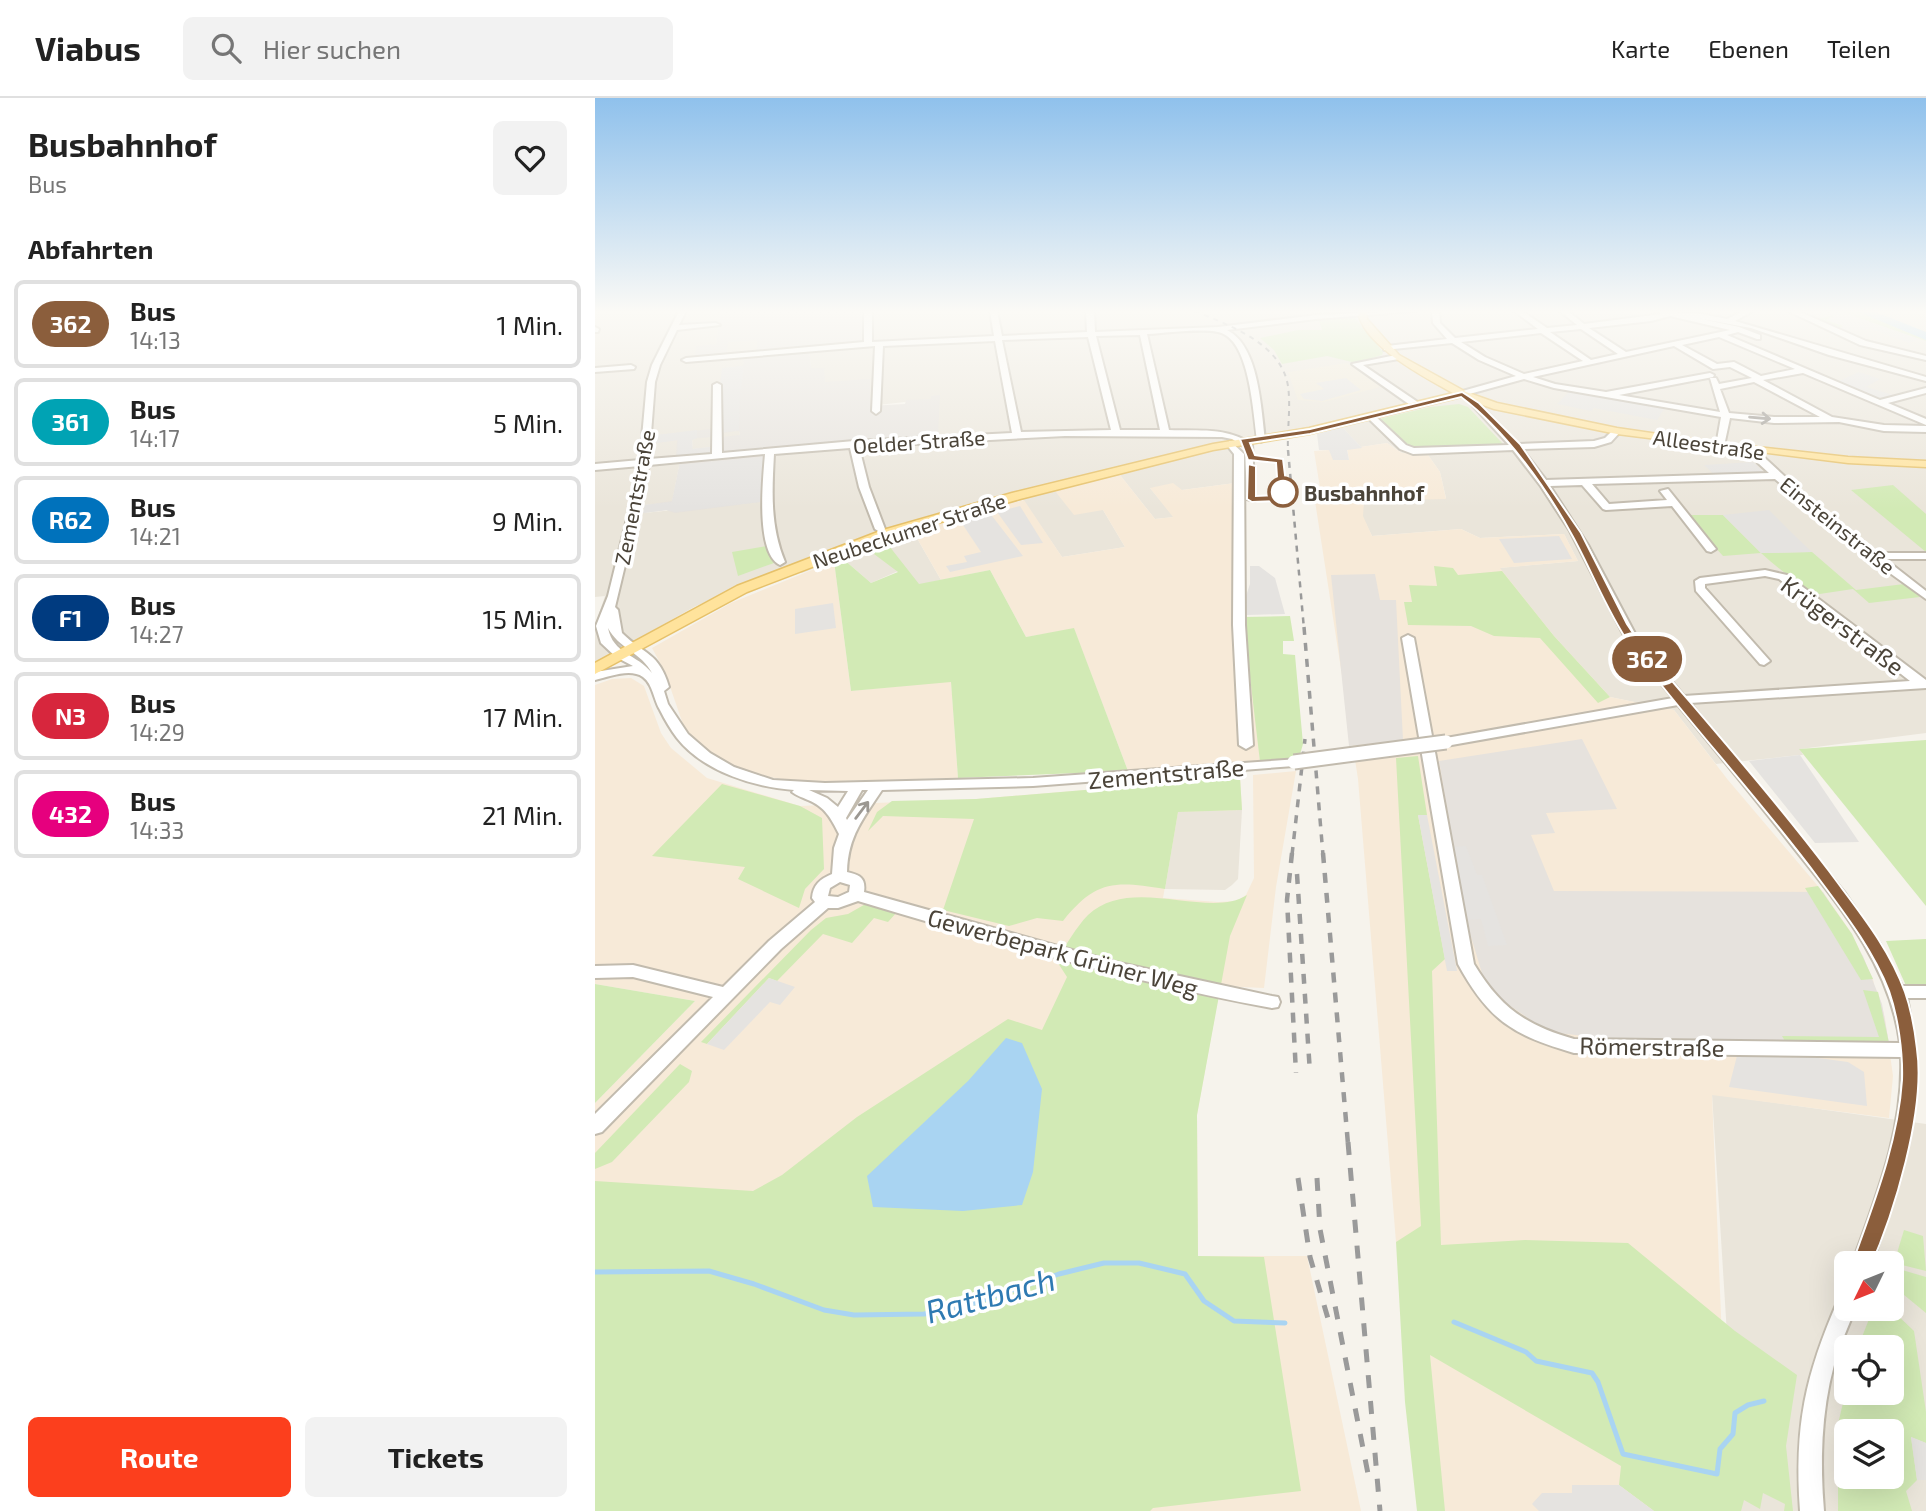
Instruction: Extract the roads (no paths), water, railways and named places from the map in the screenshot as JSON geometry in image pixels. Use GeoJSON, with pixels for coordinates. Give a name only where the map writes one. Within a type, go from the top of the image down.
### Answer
{"type":"FeatureCollection","features":[{"type":"Feature","properties":{"kind":"main road"},"geometry":{"type":"LineString","coordinates":[[1432,377],[1476,404]]}},
{"type":"Feature","properties":{"kind":"main road"},"geometry":{"type":"LineString","coordinates":[[1416,405],[1462,394]]}},
{"type":"Feature","properties":{"kind":"main road","name":"Alleestraße"},"geometry":{"type":"LineString","coordinates":[[1462,394],[1494,406]]}},
{"type":"Feature","properties":{"kind":"main road","name":"Neubeckumer Straße"},"geometry":{"type":"LineString","coordinates":[[595,669],[742,589],[865,540],[948,514],[1236,442],[1310,431],[1416,405]]}},
{"type":"Feature","properties":{"kind":"main road","name":"Alleestraße"},"geometry":{"type":"LineString","coordinates":[[1416,405],[1494,406],[1617,431],[1754,451],[1926,464]]}},
{"type":"Feature","properties":{"kind":"street","name":"Zementstraße"},"geometry":{"type":"LineString","coordinates":[[652,377],[645,463],[612,605],[602,626],[605,640],[655,664],[671,719]]}},
{"type":"Feature","properties":{"kind":"street"},"geometry":{"type":"LineString","coordinates":[[876,411],[878,377]]}},
{"type":"Feature","properties":{"kind":"street"},"geometry":{"type":"LineString","coordinates":[[1006,377],[1017,435]]}},
{"type":"Feature","properties":{"kind":"street"},"geometry":{"type":"LineString","coordinates":[[1102,377],[1116,432]]}},
{"type":"Feature","properties":{"kind":"street"},"geometry":{"type":"LineString","coordinates":[[1153,377],[1165,432]]}},
{"type":"Feature","properties":{"kind":"street"},"geometry":{"type":"LineString","coordinates":[[1250,377],[1261,439]]}},
{"type":"Feature","properties":{"kind":"street"},"geometry":{"type":"LineString","coordinates":[[1375,377],[1416,405]]}},
{"type":"Feature","properties":{"kind":"street"},"geometry":{"type":"LineString","coordinates":[[1462,394],[1522,377]]}},
{"type":"Feature","properties":{"kind":"street"},"geometry":{"type":"LineString","coordinates":[[1528,377],[1554,386],[1604,396],[1726,415],[1775,419],[1831,419],[1885,428],[1926,429]]}},
{"type":"Feature","properties":{"kind":"street"},"geometry":{"type":"LineString","coordinates":[[1604,396],[1687,377]]}},
{"type":"Feature","properties":{"kind":"street"},"geometry":{"type":"LineString","coordinates":[[1714,377],[1726,415],[1720,446]]}},
{"type":"Feature","properties":{"kind":"street"},"geometry":{"type":"LineString","coordinates":[[1754,377],[1831,419]]}},
{"type":"Feature","properties":{"kind":"street"},"geometry":{"type":"LineString","coordinates":[[1717,387],[1769,377]]}},
{"type":"Feature","properties":{"kind":"street"},"geometry":{"type":"LineString","coordinates":[[1821,377],[1926,422]]}},
{"type":"Feature","properties":{"kind":"street"},"geometry":{"type":"LineString","coordinates":[[717,385],[717,456]]}},
{"type":"Feature","properties":{"kind":"street"},"geometry":{"type":"LineString","coordinates":[[1881,402],[1926,390]]}},
{"type":"Feature","properties":{"kind":"street"},"geometry":{"type":"LineString","coordinates":[[1476,404],[1517,446],[1576,533],[1621,624],[1680,701],[1803,847],[1866,931],[1897,992],[1909,1050],[1910,1080],[1903,1128],[1889,1184],[1866,1251]]}},
{"type":"Feature","properties":{"kind":"street"},"geometry":{"type":"LineString","coordinates":[[1371,417],[1407,450],[1600,443],[1612,438],[1617,431]]}},
{"type":"Feature","properties":{"kind":"street","name":"Oelder Straße"},"geometry":{"type":"LineString","coordinates":[[595,467],[854,444],[1017,435],[1165,432],[1222,434],[1236,442]]}},
{"type":"Feature","properties":{"kind":"street"},"geometry":{"type":"LineString","coordinates":[[1236,442],[1249,446],[1252,499]]}},
{"type":"Feature","properties":{"kind":"street"},"geometry":{"type":"LineString","coordinates":[[1236,442],[1239,454],[1238,625],[1246,745]]}},
{"type":"Feature","properties":{"kind":"street"},"geometry":{"type":"LineString","coordinates":[[854,444],[864,487],[880,528]]}},
{"type":"Feature","properties":{"kind":"street","name":"Einsteinstraße"},"geometry":{"type":"LineString","coordinates":[[1754,451],[1777,476],[1926,596]]}},
{"type":"Feature","properties":{"kind":"street"},"geometry":{"type":"LineString","coordinates":[[770,452],[766,523],[769,541],[780,562]]}},
{"type":"Feature","properties":{"kind":"street"},"geometry":{"type":"LineString","coordinates":[[1542,484],[1777,476]]}},
{"type":"Feature","properties":{"kind":"street"},"geometry":{"type":"LineString","coordinates":[[1586,483],[1606,507],[1674,503]]}},
{"type":"Feature","properties":{"kind":"street"},"geometry":{"type":"LineString","coordinates":[[1665,491],[1711,549]]}},
{"type":"Feature","properties":{"kind":"street"},"geometry":{"type":"LineString","coordinates":[[1873,556],[1926,556]]}},
{"type":"Feature","properties":{"kind":"street","name":"Krügerstraße"},"geometry":{"type":"LineString","coordinates":[[1764,662],[1700,589],[1700,581],[1765,573],[1783,576],[1923,684]]}},
{"type":"Feature","properties":{"kind":"street","name":"Römerstraße"},"geometry":{"type":"LineString","coordinates":[[1408,638],[1466,964],[1482,993],[1509,1019],[1545,1038],[1574,1046],[1909,1050]]}},
{"type":"Feature","properties":{"kind":"street","name":"Zementstraße"},"geometry":{"type":"LineString","coordinates":[[627,651],[647,674],[683,737],[723,768],[772,784],[856,788],[1113,778],[1294,762],[1446,742],[1680,701],[1923,684]]}},
{"type":"Feature","properties":{"kind":"street"},"geometry":{"type":"LineString","coordinates":[[595,677],[630,669],[647,674]]}},
{"type":"Feature","properties":{"kind":"street"},"geometry":{"type":"LineString","coordinates":[[772,784],[815,796],[828,804],[843,824]]}},
{"type":"Feature","properties":{"kind":"street","name":"Gewerbepark Grüner Weg"},"geometry":{"type":"LineString","coordinates":[[843,824],[877,787]]}},
{"type":"Feature","properties":{"kind":"street","name":"Gewerbepark Grüner Weg"},"geometry":{"type":"LineString","coordinates":[[856,788],[843,824],[839,877],[823,886],[820,892],[820,898],[825,902],[841,903],[856,895],[1048,952],[1219,993],[1272,1002]]}},
{"type":"Feature","properties":{"kind":"street"},"geometry":{"type":"LineString","coordinates":[[839,877],[854,879],[859,889],[856,895]]}},
{"type":"Feature","properties":{"kind":"street","name":"Gewerbepark Grüner Weg"},"geometry":{"type":"LineString","coordinates":[[595,1126],[804,918],[825,902]]}},
{"type":"Feature","properties":{"kind":"street"},"geometry":{"type":"LineString","coordinates":[[595,972],[633,971],[726,994]]}},
{"type":"Feature","properties":{"kind":"street"},"geometry":{"type":"LineString","coordinates":[[1897,992],[1926,992]]}},
{"type":"Feature","properties":{"kind":"street"},"geometry":{"type":"LineString","coordinates":[[1812,1511],[1808,1467],[1820,1375],[1840,1321]]}},
{"type":"Feature","properties":{"kind":"water"},"geometry":{"type":"Polygon","coordinates":[[[1006,1038],[1022,1043],[1042,1089],[1033,1172],[1022,1205],[963,1211],[873,1207],[867,1176],[968,1081],[1006,1038]]]}},
{"type":"Feature","properties":{"kind":"waterway","name":"Rattbach"},"geometry":{"type":"LineString","coordinates":[[595,1272],[709,1271],[754,1284],[824,1310],[854,1315],[924,1314],[969,1305],[1059,1274],[1104,1263],[1139,1263],[1185,1274],[1204,1301],[1234,1321],[1285,1323]]}},
{"type":"Feature","properties":{"kind":"waterway","name":"Rattbach"},"geometry":{"type":"LineString","coordinates":[[1454,1322],[1526,1352],[1536,1361],[1592,1373],[1598,1382],[1623,1454],[1717,1474],[1720,1449],[1733,1434],[1735,1413],[1748,1405],[1764,1401]]}},
{"type":"Feature","properties":{"kind":"railway"},"geometry":{"type":"LineString","coordinates":[[1285,377],[1289,402],[1288,450]]}},
{"type":"Feature","properties":{"kind":"railway"},"geometry":{"type":"LineString","coordinates":[[1288,450],[1304,629]]}},
{"type":"Feature","properties":{"kind":"railway"},"geometry":{"type":"LineString","coordinates":[[1304,627],[1323,855]]}},
{"type":"Feature","properties":{"kind":"railway"},"geometry":{"type":"LineString","coordinates":[[1292,855],[1305,739]]}},
{"type":"Feature","properties":{"kind":"railway"},"geometry":{"type":"LineString","coordinates":[[1292,853],[1287,900],[1296,1073]]}},
{"type":"Feature","properties":{"kind":"railway"},"geometry":{"type":"LineString","coordinates":[[1323,853],[1348,1144]]}},
{"type":"Feature","properties":{"kind":"railway"},"geometry":{"type":"LineString","coordinates":[[1297,874],[1310,1073]]}},
{"type":"Feature","properties":{"kind":"railway"},"geometry":{"type":"LineString","coordinates":[[1348,1142],[1380,1511]]}},
{"type":"Feature","properties":{"kind":"railway"},"geometry":{"type":"LineString","coordinates":[[1298,1178],[1310,1257],[1329,1322]]}},
{"type":"Feature","properties":{"kind":"railway"},"geometry":{"type":"LineString","coordinates":[[1317,1178],[1320,1229],[1370,1484]]}},
{"type":"Feature","properties":{"kind":"place","name":"Busbahnhof"},"geometry":{"type":"Point","coordinates":[1283,492]}}]}
